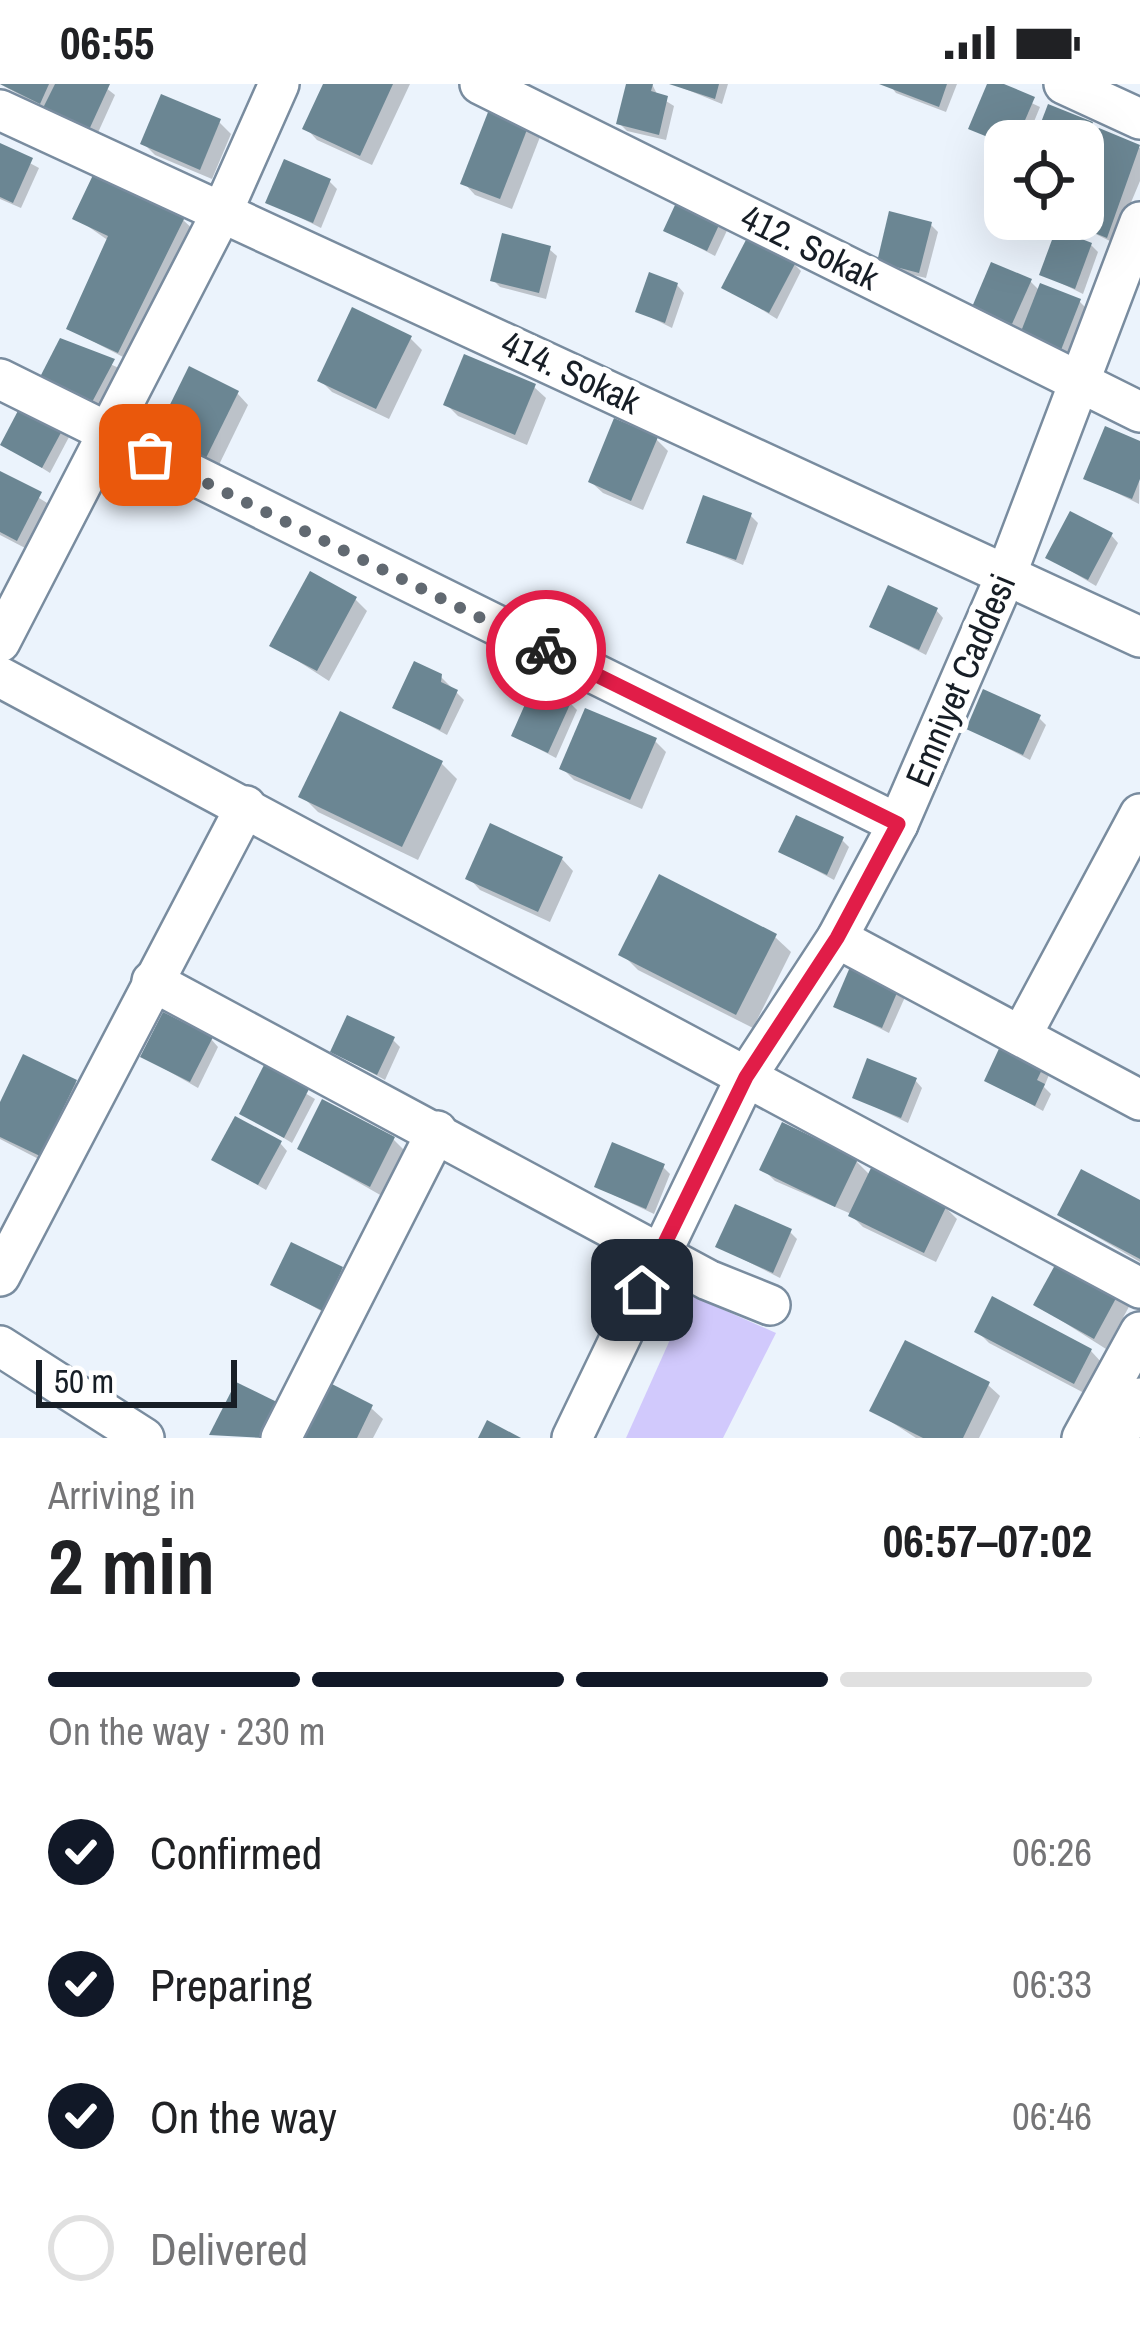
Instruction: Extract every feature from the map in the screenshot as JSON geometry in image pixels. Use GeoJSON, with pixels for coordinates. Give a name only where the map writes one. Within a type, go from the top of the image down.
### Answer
{"type":"FeatureCollection","features":[{"type":"Feature","properties":{"kind":"street"},"geometry":{"type":"LineString","coordinates":[[0,642],[223,210],[279,84]]}},
{"type":"Feature","properties":{"kind":"street","name":"412. Sokak"},"geometry":{"type":"LineString","coordinates":[[480,84],[1140,412]]}},
{"type":"Feature","properties":{"kind":"street"},"geometry":{"type":"LineString","coordinates":[[1064,84],[1140,119]]}},
{"type":"Feature","properties":{"kind":"street","name":"414. Sokak"},"geometry":{"type":"LineString","coordinates":[[0,110],[1140,637]]}},
{"type":"Feature","properties":{"kind":"street","name":"Emniyet Caddesi"},"geometry":{"type":"LineString","coordinates":[[572,1438],[746,1077],[837,938],[898,824],[1006,575],[1140,222]]}},
{"type":"Feature","properties":{"kind":"street"},"geometry":{"type":"LineString","coordinates":[[0,379],[898,824]]}},
{"type":"Feature","properties":{"kind":"street"},"geometry":{"type":"LineString","coordinates":[[0,677],[1140,1288]]}},
{"type":"Feature","properties":{"kind":"street"},"geometry":{"type":"LineString","coordinates":[[0,1276],[246,806]]}},
{"type":"Feature","properties":{"kind":"street"},"geometry":{"type":"LineString","coordinates":[[1021,1036],[1140,814]]}},
{"type":"Feature","properties":{"kind":"street"},"geometry":{"type":"LineString","coordinates":[[837,938],[1140,1100]]}},
{"type":"Feature","properties":{"kind":"street"},"geometry":{"type":"LineString","coordinates":[[152,981],[660,1253],[770,1306]]}},
{"type":"Feature","properties":{"kind":"street"},"geometry":{"type":"LineString","coordinates":[[281,1438],[437,1131]]}},
{"type":"Feature","properties":{"kind":"street"},"geometry":{"type":"LineString","coordinates":[[1082,1438],[1140,1332]]}},
{"type":"Feature","properties":{"kind":"street"},"geometry":{"type":"LineString","coordinates":[[0,1346],[145,1438]]}},
{"type":"Feature","properties":{"kind":"street"},"geometry":{"type":"LineString","coordinates":[[1117,1438],[1140,1399]]}},
{"type":"Feature","properties":{"kind":"shaded area"},"geometry":{"type":"Polygon","coordinates":[[[690,1295],[776,1333],[723,1438],[626,1438],[690,1295]]]}},
{"type":"Feature","properties":{"kind":"building"},"geometry":{"type":"Polygon","coordinates":[[[0,84],[49,84],[40,104],[0,84]]]}},
{"type":"Feature","properties":{"kind":"building"},"geometry":{"type":"Polygon","coordinates":[[[55,84],[110,84],[88,132],[42,110],[55,84]]]}},
{"type":"Feature","properties":{"kind":"building"},"geometry":{"type":"Polygon","coordinates":[[[323,84],[393,84],[360,156],[302,129],[323,84]]]}},
{"type":"Feature","properties":{"kind":"building"},"geometry":{"type":"Polygon","coordinates":[[[626,84],[653,84],[651,91],[668,96],[659,135],[616,124],[626,84]]]}},
{"type":"Feature","properties":{"kind":"building"},"geometry":{"type":"Polygon","coordinates":[[[669,84],[719,84],[715,99],[669,84]]]}},
{"type":"Feature","properties":{"kind":"building"},"geometry":{"type":"Polygon","coordinates":[[[879,84],[947,84],[939,107],[879,84]]]}},
{"type":"Feature","properties":{"kind":"building"},"geometry":{"type":"Polygon","coordinates":[[[987,84],[1004,84],[1035,97],[1025,120],[984,120],[984,135],[968,129],[987,84]]]}},
{"type":"Feature","properties":{"kind":"building"},"geometry":{"type":"Polygon","coordinates":[[[161,94],[221,119],[200,170],[140,144],[161,94]]]}},
{"type":"Feature","properties":{"kind":"building"},"geometry":{"type":"Polygon","coordinates":[[[1048,104],[1088,120],[1042,120],[1048,104]]]}},
{"type":"Feature","properties":{"kind":"building"},"geometry":{"type":"Polygon","coordinates":[[[490,107],[530,122],[500,199],[460,184],[490,107]]]}},
{"type":"Feature","properties":{"kind":"building"},"geometry":{"type":"Polygon","coordinates":[[[1104,130],[1140,145],[1104,237],[1104,130]]]}},
{"type":"Feature","properties":{"kind":"building"},"geometry":{"type":"Polygon","coordinates":[[[0,143],[33,158],[13,203],[0,197],[0,143]]]}},
{"type":"Feature","properties":{"kind":"building"},"geometry":{"type":"Polygon","coordinates":[[[284,159],[331,179],[313,223],[265,203],[284,159]]]}},
{"type":"Feature","properties":{"kind":"building"},"geometry":{"type":"Polygon","coordinates":[[[93,175],[185,217],[118,353],[66,329],[108,236],[72,219],[93,175]]]}},
{"type":"Feature","properties":{"kind":"building"},"geometry":{"type":"Polygon","coordinates":[[[681,192],[725,212],[707,251],[663,231],[681,192]]]}},
{"type":"Feature","properties":{"kind":"building"},"geometry":{"type":"Polygon","coordinates":[[[889,211],[932,222],[919,273],[877,262],[889,211]]]}},
{"type":"Feature","properties":{"kind":"building"},"geometry":{"type":"Polygon","coordinates":[[[502,233],[551,246],[539,293],[490,281],[502,233]]]}},
{"type":"Feature","properties":{"kind":"building"},"geometry":{"type":"Polygon","coordinates":[[[748,236],[796,262],[769,313],[721,288],[748,236]]]}},
{"type":"Feature","properties":{"kind":"building"},"geometry":{"type":"Polygon","coordinates":[[[1052,240],[1092,243],[1075,289],[1039,275],[1052,240]]]}},
{"type":"Feature","properties":{"kind":"building"},"geometry":{"type":"Polygon","coordinates":[[[991,262],[1032,279],[1012,324],[972,307],[991,262]]]}},
{"type":"Feature","properties":{"kind":"building"},"geometry":{"type":"Polygon","coordinates":[[[649,272],[678,283],[665,323],[635,312],[649,272]]]}},
{"type":"Feature","properties":{"kind":"building"},"geometry":{"type":"Polygon","coordinates":[[[1040,283],[1081,299],[1061,350],[1020,334],[1040,283]]]}},
{"type":"Feature","properties":{"kind":"building"},"geometry":{"type":"Polygon","coordinates":[[[352,307],[412,336],[376,409],[317,381],[352,307]]]}},
{"type":"Feature","properties":{"kind":"building"},"geometry":{"type":"Polygon","coordinates":[[[60,338],[115,359],[91,404],[40,377],[60,338]]]}},
{"type":"Feature","properties":{"kind":"building"},"geometry":{"type":"Polygon","coordinates":[[[464,354],[536,384],[515,435],[443,405],[464,354]]]}},
{"type":"Feature","properties":{"kind":"building"},"geometry":{"type":"Polygon","coordinates":[[[189,366],[239,391],[203,464],[153,439],[189,366]]]}},
{"type":"Feature","properties":{"kind":"building"},"geometry":{"type":"Polygon","coordinates":[[[21,405],[64,427],[42,468],[0,445],[21,405]]]}},
{"type":"Feature","properties":{"kind":"building"},"geometry":{"type":"Polygon","coordinates":[[[614,418],[658,437],[631,501],[588,482],[614,418]]]}},
{"type":"Feature","properties":{"kind":"building"},"geometry":{"type":"Polygon","coordinates":[[[1105,426],[1140,441],[1140,479],[1132,499],[1083,479],[1105,426]]]}},
{"type":"Feature","properties":{"kind":"building"},"geometry":{"type":"Polygon","coordinates":[[[0,471],[42,492],[17,541],[0,532],[0,471]]]}},
{"type":"Feature","properties":{"kind":"building"},"geometry":{"type":"Polygon","coordinates":[[[703,495],[752,513],[736,560],[686,543],[703,495]]]}},
{"type":"Feature","properties":{"kind":"building"},"geometry":{"type":"Polygon","coordinates":[[[1070,511],[1113,533],[1088,580],[1045,558],[1070,511]]]}},
{"type":"Feature","properties":{"kind":"building"},"geometry":{"type":"Polygon","coordinates":[[[310,571],[357,597],[317,671],[269,646],[310,571]]]}},
{"type":"Feature","properties":{"kind":"building"},"geometry":{"type":"Polygon","coordinates":[[[888,585],[938,608],[919,650],[869,627],[888,585]]]}},
{"type":"Feature","properties":{"kind":"building"},"geometry":{"type":"Polygon","coordinates":[[[414,661],[442,674],[441,682],[458,690],[440,730],[392,708],[414,661]]]}},
{"type":"Feature","properties":{"kind":"building"},"geometry":{"type":"Polygon","coordinates":[[[534,684],[572,700],[548,753],[511,736],[534,684]]]}},
{"type":"Feature","properties":{"kind":"building"},"geometry":{"type":"Polygon","coordinates":[[[983,689],[1041,715],[1023,755],[966,729],[983,689]]]}},
{"type":"Feature","properties":{"kind":"building"},"geometry":{"type":"Polygon","coordinates":[[[585,708],[657,738],[630,800],[559,769],[585,708]]]}},
{"type":"Feature","properties":{"kind":"building"},"geometry":{"type":"Polygon","coordinates":[[[340,711],[443,761],[402,847],[298,797],[340,711]]]}},
{"type":"Feature","properties":{"kind":"building"},"geometry":{"type":"Polygon","coordinates":[[[796,815],[844,837],[827,875],[778,852],[796,815]]]}},
{"type":"Feature","properties":{"kind":"building"},"geometry":{"type":"Polygon","coordinates":[[[490,823],[563,857],[538,912],[465,879],[490,823]]]}},
{"type":"Feature","properties":{"kind":"building"},"geometry":{"type":"Polygon","coordinates":[[[659,874],[777,934],[736,1015],[618,955],[659,874]]]}},
{"type":"Feature","properties":{"kind":"building"},"geometry":{"type":"Polygon","coordinates":[[[850,967],[899,988],[882,1028],[833,1007],[850,967]]]}},
{"type":"Feature","properties":{"kind":"building"},"geometry":{"type":"Polygon","coordinates":[[[163,1012],[213,1037],[190,1082],[140,1057],[163,1012]]]}},
{"type":"Feature","properties":{"kind":"building"},"geometry":{"type":"Polygon","coordinates":[[[347,1015],[395,1037],[377,1075],[330,1052],[347,1015]]]}},
{"type":"Feature","properties":{"kind":"building"},"geometry":{"type":"Polygon","coordinates":[[[1003,1040],[1046,1061],[1037,1080],[1045,1084],[1035,1106],[984,1081],[1003,1040]]]}},
{"type":"Feature","properties":{"kind":"building"},"geometry":{"type":"Polygon","coordinates":[[[23,1054],[77,1080],[40,1156],[0,1137],[0,1102],[23,1054]]]}},
{"type":"Feature","properties":{"kind":"building"},"geometry":{"type":"Polygon","coordinates":[[[867,1058],[917,1078],[901,1118],[852,1098],[867,1058]]]}},
{"type":"Feature","properties":{"kind":"building"},"geometry":{"type":"Polygon","coordinates":[[[264,1065],[309,1089],[284,1138],[239,1114],[264,1065]]]}},
{"type":"Feature","properties":{"kind":"building"},"geometry":{"type":"Polygon","coordinates":[[[322,1099],[395,1137],[370,1187],[297,1149],[322,1099]]]}},
{"type":"Feature","properties":{"kind":"building"},"geometry":{"type":"Polygon","coordinates":[[[235,1116],[282,1141],[258,1185],[211,1160],[235,1116]]]}},
{"type":"Feature","properties":{"kind":"building"},"geometry":{"type":"Polygon","coordinates":[[[782,1122],[858,1159],[835,1207],[759,1170],[782,1122]]]}},
{"type":"Feature","properties":{"kind":"building"},"geometry":{"type":"Polygon","coordinates":[[[612,1142],[665,1164],[646,1209],[594,1187],[612,1142]]]}},
{"type":"Feature","properties":{"kind":"building"},"geometry":{"type":"Polygon","coordinates":[[[871,1168],[947,1205],[924,1253],[848,1216],[871,1168]]]}},
{"type":"Feature","properties":{"kind":"building"},"geometry":{"type":"Polygon","coordinates":[[[1081,1169],[1140,1200],[1140,1259],[1057,1215],[1081,1169]]]}},
{"type":"Feature","properties":{"kind":"building"},"geometry":{"type":"Polygon","coordinates":[[[735,1204],[792,1229],[773,1273],[715,1247],[735,1204]]]}},
{"type":"Feature","properties":{"kind":"building"},"geometry":{"type":"Polygon","coordinates":[[[291,1242],[343,1267],[323,1311],[270,1285],[291,1242]]]}},
{"type":"Feature","properties":{"kind":"building"},"geometry":{"type":"Polygon","coordinates":[[[1060,1256],[1121,1289],[1094,1339],[1033,1305],[1060,1256]]]}},
{"type":"Feature","properties":{"kind":"building"},"geometry":{"type":"Polygon","coordinates":[[[992,1296],[1092,1349],[1074,1384],[974,1332],[992,1296]]]}},
{"type":"Feature","properties":{"kind":"building"},"geometry":{"type":"Polygon","coordinates":[[[905,1340],[990,1382],[963,1438],[923,1438],[869,1411],[905,1340]]]}},
{"type":"Feature","properties":{"kind":"building"},"geometry":{"type":"Polygon","coordinates":[[[236,1382],[281,1404],[264,1438],[209,1435],[236,1382]]]}},
{"type":"Feature","properties":{"kind":"building"},"geometry":{"type":"Polygon","coordinates":[[[328,1382],[373,1405],[357,1438],[299,1438],[328,1382]]]}},
{"type":"Feature","properties":{"kind":"building"},"geometry":{"type":"Polygon","coordinates":[[[487,1420],[521,1438],[478,1438],[487,1420]]]}},
{"type":"Feature","properties":{"kind":"way so far"},"geometry":{"type":"LineString","coordinates":[[150,455],[546,650]]}},
{"type":"Feature","properties":{"kind":"route"},"geometry":{"type":"LineString","coordinates":[[546,650],[898,824],[837,938],[746,1077],[642,1290]]}}]}
